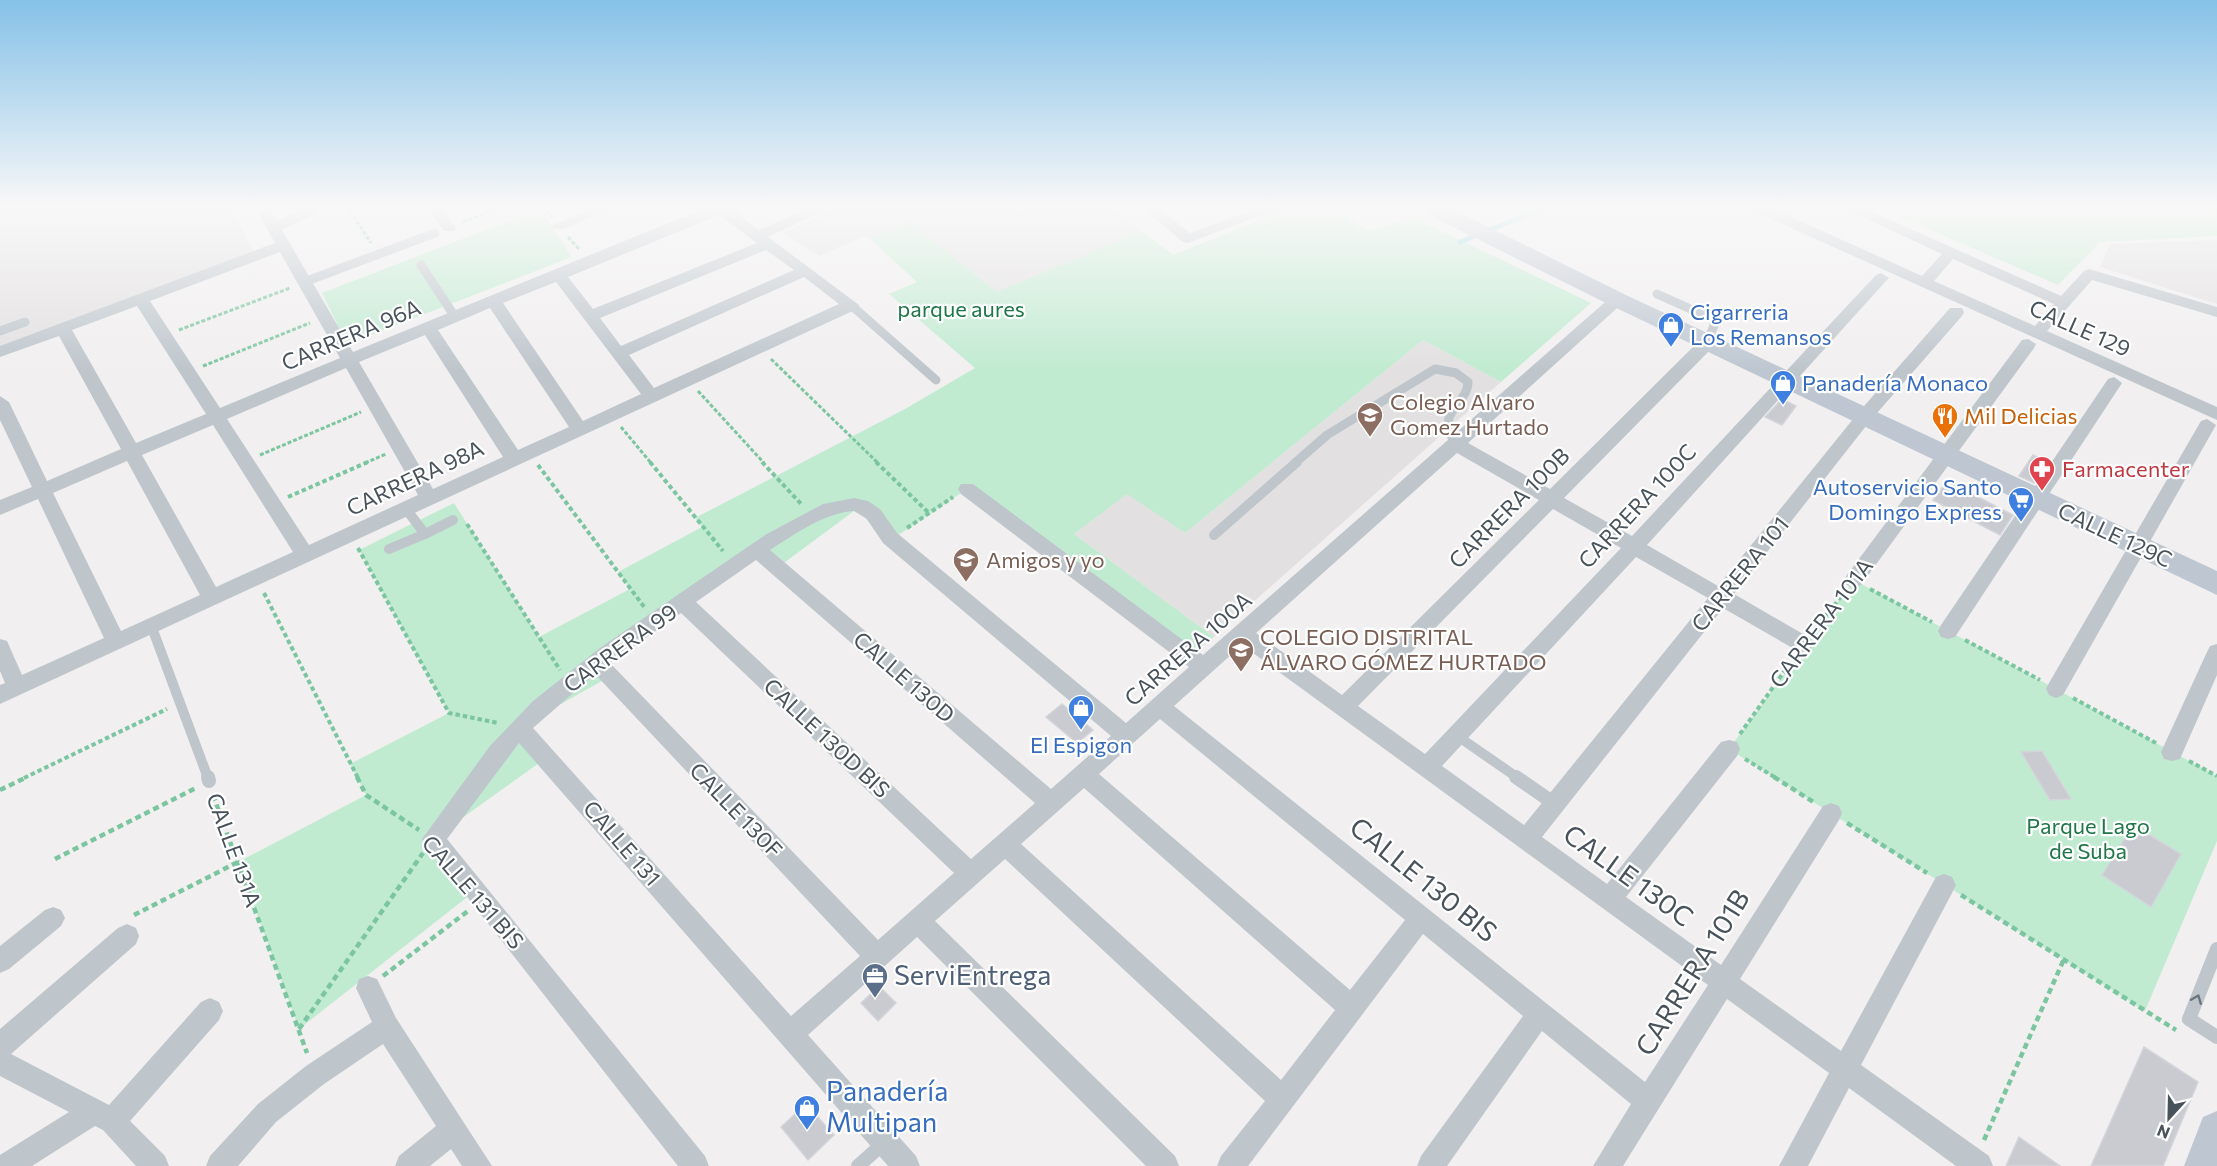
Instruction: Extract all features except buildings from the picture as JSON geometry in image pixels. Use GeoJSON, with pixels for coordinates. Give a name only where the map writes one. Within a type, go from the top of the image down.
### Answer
{"type":"FeatureCollection","features":[{"type":"Feature","properties":{"kind":"street"},"geometry":{"type":"LineString","coordinates":[[0,352],[242,260]]}},
{"type":"Feature","properties":{"kind":"street"},"geometry":{"type":"LineString","coordinates":[[292,260],[400,448],[437,494]]}},
{"type":"Feature","properties":{"kind":"street","name":"CARRERA 96A"},"geometry":{"type":"LineString","coordinates":[[0,508],[591,260]]}},
{"type":"Feature","properties":{"kind":"street"},"geometry":{"type":"LineString","coordinates":[[590,316],[716,260]]}},
{"type":"Feature","properties":{"kind":"street"},"geometry":{"type":"LineString","coordinates":[[790,260],[851,305]]}},
{"type":"Feature","properties":{"kind":"street","name":"CALLE 129C"},"geometry":{"type":"LineString","coordinates":[[1537,260],[2217,584]]}},
{"type":"Feature","properties":{"kind":"street","name":"CALLE 129"},"geometry":{"type":"LineString","coordinates":[[1874,260],[1924,283],[2033,339],[2212,420]]}},
{"type":"Feature","properties":{"kind":"street"},"geometry":{"type":"LineString","coordinates":[[1924,283],[1944,260]]}},
{"type":"Feature","properties":{"kind":"street"},"geometry":{"type":"LineString","coordinates":[[1968,260],[2062,302]]}},
{"type":"Feature","properties":{"kind":"street"},"geometry":{"type":"LineString","coordinates":[[619,353],[805,271]]}},
{"type":"Feature","properties":{"kind":"street"},"geometry":{"type":"LineString","coordinates":[[558,274],[651,396]]}},
{"type":"Feature","properties":{"kind":"street","name":"CARRERA 101A"},"geometry":{"type":"LineString","coordinates":[[1854,580],[2033,339],[2062,302],[2089,274],[2217,312]]}},
{"type":"Feature","properties":{"kind":"street","name":"CARRERA 100C"},"geometry":{"type":"LineString","coordinates":[[1427,767],[1788,381],[1881,278]]}},
{"type":"Feature","properties":{"kind":"street"},"geometry":{"type":"LineString","coordinates":[[141,299],[305,555]]}},
{"type":"Feature","properties":{"kind":"street","name":"CARRERA 100A"},"geometry":{"type":"LineString","coordinates":[[790,1034],[1618,300]]}},
{"type":"Feature","properties":{"kind":"street"},"geometry":{"type":"LineString","coordinates":[[493,301],[580,429]]}},
{"type":"Feature","properties":{"kind":"street","name":"CARRERA 98A"},"geometry":{"type":"LineString","coordinates":[[9,691],[851,305]]}},
{"type":"Feature","properties":{"kind":"street","name":"CARRERA 101"},"geometry":{"type":"LineString","coordinates":[[1527,839],[1864,417],[1956,312]]}},
{"type":"Feature","properties":{"kind":"street"},"geometry":{"type":"LineString","coordinates":[[428,327],[521,456]]}},
{"type":"Feature","properties":{"kind":"street"},"geometry":{"type":"LineString","coordinates":[[63,328],[212,598]]}},
{"type":"Feature","properties":{"kind":"street","name":"CARRERA 100B"},"geometry":{"type":"LineString","coordinates":[[1344,707],[1707,343]]}},
{"type":"Feature","properties":{"kind":"street"},"geometry":{"type":"LineString","coordinates":[[1948,631],[2114,383]]}},
{"type":"Feature","properties":{"kind":"street"},"geometry":{"type":"LineString","coordinates":[[0,402],[116,642]]}},
{"type":"Feature","properties":{"kind":"street"},"geometry":{"type":"LineString","coordinates":[[2056,689],[2212,420]]}},
{"type":"Feature","properties":{"kind":"street"},"geometry":{"type":"LineString","coordinates":[[1456,444],[1803,644]]}},
{"type":"Feature","properties":{"kind":"street"},"geometry":{"type":"LineString","coordinates":[[967,489],[1204,667]]}},
{"type":"Feature","properties":{"kind":"street","name":"CARRERA 99"},"geometry":{"type":"LineString","coordinates":[[433,839],[519,727],[596,662],[757,550],[813,517],[848,504],[865,507],[873,512],[890,538]]}},
{"type":"Feature","properties":{"kind":"street"},"geometry":{"type":"LineString","coordinates":[[890,538],[1127,736]]}},
{"type":"Feature","properties":{"kind":"street","name":"CALLE 130D"},"geometry":{"type":"LineString","coordinates":[[757,550],[1051,803]]}},
{"type":"Feature","properties":{"kind":"street","name":"CALLE 130D BIS"},"geometry":{"type":"LineString","coordinates":[[683,602],[971,874]]}},
{"type":"Feature","properties":{"kind":"street","name":"CALLE 130C"},"geometry":{"type":"LineString","coordinates":[[1242,634],[1975,1165]]}},
{"type":"Feature","properties":{"kind":"street"},"geometry":{"type":"LineString","coordinates":[[0,647],[9,691]]}},
{"type":"Feature","properties":{"kind":"street"},"geometry":{"type":"LineString","coordinates":[[2172,752],[2217,652]]}},
{"type":"Feature","properties":{"kind":"street","name":"CALLE 130F"},"geometry":{"type":"LineString","coordinates":[[596,662],[877,957]]}},
{"type":"Feature","properties":{"kind":"street","name":"CALLE 130 BIS"},"geometry":{"type":"LineString","coordinates":[[1160,707],[1648,1101]]}},
{"type":"Feature","properties":{"kind":"street","name":"CALLE 131"},"geometry":{"type":"LineString","coordinates":[[519,727],[906,1166]]}},
{"type":"Feature","properties":{"kind":"street"},"geometry":{"type":"LineString","coordinates":[[1610,899],[1729,749]]}},
{"type":"Feature","properties":{"kind":"street"},"geometry":{"type":"LineString","coordinates":[[1084,774],[1352,1008]]}},
{"type":"Feature","properties":{"kind":"street","name":"CARRERA 101B"},"geometry":{"type":"LineString","coordinates":[[1607,1166],[1831,813]]}},
{"type":"Feature","properties":{"kind":"street","name":"CALLE 131 BIS"},"geometry":{"type":"LineString","coordinates":[[433,839],[695,1166]]}},
{"type":"Feature","properties":{"kind":"street"},"geometry":{"type":"LineString","coordinates":[[1005,844],[1282,1099]]}},
{"type":"Feature","properties":{"kind":"street"},"geometry":{"type":"LineString","coordinates":[[1793,1166],[1944,885]]}},
{"type":"Feature","properties":{"kind":"street"},"geometry":{"type":"LineString","coordinates":[[0,961],[52,918]]}},
{"type":"Feature","properties":{"kind":"street"},"geometry":{"type":"LineString","coordinates":[[1231,1166],[1421,918]]}},
{"type":"Feature","properties":{"kind":"street"},"geometry":{"type":"LineString","coordinates":[[918,921],[1165,1166]]}},
{"type":"Feature","properties":{"kind":"street"},"geometry":{"type":"LineString","coordinates":[[0,1046],[127,927]]}},
{"type":"Feature","properties":{"kind":"street"},"geometry":{"type":"LineString","coordinates":[[368,988],[387,1027],[478,1166]]}},
{"type":"Feature","properties":{"kind":"street"},"geometry":{"type":"LineString","coordinates":[[7,1166],[103,1117],[210,1011]]}},
{"type":"Feature","properties":{"kind":"street"},"geometry":{"type":"LineString","coordinates":[[1431,1166],[1540,1013]]}},
{"type":"Feature","properties":{"kind":"street"},"geometry":{"type":"LineString","coordinates":[[220,1166],[267,1113],[315,1075],[387,1027]]}},
{"type":"Feature","properties":{"kind":"street"},"geometry":{"type":"LineString","coordinates":[[0,1062],[103,1117],[155,1166]]}},
{"type":"Feature","properties":{"kind":"street"},"geometry":{"type":"LineString","coordinates":[[409,1166],[454,1130]]}},
{"type":"Feature","properties":{"kind":"street"},"geometry":{"type":"LineString","coordinates":[[2204,1166],[2217,1131]]}},
{"type":"Feature","properties":{"kind":"lane"},"geometry":{"type":"LineString","coordinates":[[304,282],[361,260]]}},
{"type":"Feature","properties":{"kind":"lane"},"geometry":{"type":"LineString","coordinates":[[421,266],[455,317]]}},
{"type":"Feature","properties":{"kind":"lane"},"geometry":{"type":"LineString","coordinates":[[1658,294],[1713,319],[1715,323],[1707,343]]}},
{"type":"Feature","properties":{"kind":"lane"},"geometry":{"type":"LineString","coordinates":[[851,305],[936,380]]}},
{"type":"Feature","properties":{"kind":"lane"},"geometry":{"type":"LineString","coordinates":[[0,331],[25,322]]}},
{"type":"Feature","properties":{"kind":"lane"},"geometry":{"type":"LineString","coordinates":[[1214,534],[1327,435],[1435,369],[1456,373],[1468,382],[1468,387],[1447,418],[1448,435],[1456,444]]}},
{"type":"Feature","properties":{"kind":"lane"},"geometry":{"type":"LineString","coordinates":[[405,509],[425,534]]}},
{"type":"Feature","properties":{"kind":"lane"},"geometry":{"type":"LineString","coordinates":[[389,549],[453,520]]}},
{"type":"Feature","properties":{"kind":"lane","name":"CALLE 131A"},"geometry":{"type":"LineString","coordinates":[[152,625],[208,781]]}},
{"type":"Feature","properties":{"kind":"lane"},"geometry":{"type":"LineString","coordinates":[[1456,735],[1555,804]]}},
{"type":"Feature","properties":{"kind":"lane"},"geometry":{"type":"LineString","coordinates":[[2217,948],[2189,1019],[2217,1037]]}},
{"type":"Feature","properties":{"kind":"lane"},"geometry":{"type":"LineString","coordinates":[[858,1166],[885,1142]]}},
{"type":"Feature","properties":{"kind":"path"},"geometry":{"type":"LineString","coordinates":[[164,335],[304,282]]}},
{"type":"Feature","properties":{"kind":"path"},"geometry":{"type":"LineString","coordinates":[[188,372],[325,318]]}},
{"type":"Feature","properties":{"kind":"path"},"geometry":{"type":"LineString","coordinates":[[759,347],[930,513]]}},
{"type":"Feature","properties":{"kind":"path"},"geometry":{"type":"LineString","coordinates":[[687,380],[813,517]]}},
{"type":"Feature","properties":{"kind":"path"},"geometry":{"type":"LineString","coordinates":[[245,461],[376,406]]}},
{"type":"Feature","properties":{"kind":"path"},"geometry":{"type":"LineString","coordinates":[[611,415],[735,566]]}},
{"type":"Feature","properties":{"kind":"path"},"geometry":{"type":"LineString","coordinates":[[272,504],[400,448]]}},
{"type":"Feature","properties":{"kind":"path"},"geometry":{"type":"LineString","coordinates":[[521,456],[655,621]]}},
{"type":"Feature","properties":{"kind":"path"},"geometry":{"type":"LineString","coordinates":[[890,538],[967,489]]}},
{"type":"Feature","properties":{"kind":"path"},"geometry":{"type":"LineString","coordinates":[[437,494],[569,684]]}},
{"type":"Feature","properties":{"kind":"path"},"geometry":{"type":"LineString","coordinates":[[350,535],[449,713],[519,727]]}},
{"type":"Feature","properties":{"kind":"path","name":"CALLE 131 BIS"},"geometry":{"type":"LineString","coordinates":[[256,578],[366,795],[433,839]]}},
{"type":"Feature","properties":{"kind":"path"},"geometry":{"type":"LineString","coordinates":[[1854,580],[2217,776]]}},
{"type":"Feature","properties":{"kind":"path","name":"CARRERA 101A"},"geometry":{"type":"LineString","coordinates":[[1729,749],[1803,644],[1854,580]]}},
{"type":"Feature","properties":{"kind":"path"},"geometry":{"type":"LineString","coordinates":[[0,790],[180,703]]}},
{"type":"Feature","properties":{"kind":"path"},"geometry":{"type":"LineString","coordinates":[[1729,749],[2181,1033]]}},
{"type":"Feature","properties":{"kind":"path"},"geometry":{"type":"LineString","coordinates":[[55,859],[208,781]]}},
{"type":"Feature","properties":{"kind":"path","name":"CALLE 131A"},"geometry":{"type":"LineString","coordinates":[[208,781],[315,1075]]}},
{"type":"Feature","properties":{"kind":"path"},"geometry":{"type":"LineString","coordinates":[[299,1029],[433,839]]}},
{"type":"Feature","properties":{"kind":"path"},"geometry":{"type":"LineString","coordinates":[[127,927],[238,862]]}},
{"type":"Feature","properties":{"kind":"path"},"geometry":{"type":"LineString","coordinates":[[368,988],[482,899]]}},
{"type":"Feature","properties":{"kind":"path"},"geometry":{"type":"LineString","coordinates":[[1975,1165],[2064,960]]}},
{"type":"Feature","properties":{"kind":"shaded area"},"geometry":{"type":"Polygon","coordinates":[[[0,260],[240,260],[0,346],[0,260]]]}},
{"type":"Feature","properties":{"kind":"shaded area"},"geometry":{"type":"Polygon","coordinates":[[[957,260],[1072,260],[997,292],[957,260]]]}},
{"type":"Feature","properties":{"kind":"shaded area"},"geometry":{"type":"Polygon","coordinates":[[[2103,260],[2217,260],[2217,304],[2100,267],[2103,260]]]}},
{"type":"Feature","properties":{"kind":"shaded area","name":"Colegio Alvaro Gomez Hurtado"},"geometry":{"type":"Polygon","coordinates":[[[1423,340],[1501,382],[1214,637],[1074,534],[1127,493],[1185,533],[1423,340]]]}},
{"type":"Feature","properties":{"kind":"green space"},"geometry":{"type":"Polygon","coordinates":[[[407,260],[563,260],[347,344],[322,293],[407,260]]]}},
{"type":"Feature","properties":{"kind":"green space","name":"parque aures"},"geometry":{"type":"Polygon","coordinates":[[[893,260],[957,260],[997,292],[1072,260],[1502,260],[1591,303],[1501,382],[1423,340],[1185,533],[1127,494],[1074,534],[1214,637],[1189,655],[967,489],[885,544],[858,508],[777,568],[757,551],[596,662],[609,677],[520,727],[546,758],[433,839],[475,891],[299,1029],[238,862],[366,795],[350,764],[449,713],[359,550],[454,503],[539,637],[630,589],[618,572],[702,527],[695,518],[905,409],[975,368],[889,294],[917,282],[893,260]]]}},
{"type":"Feature","properties":{"kind":"green space"},"geometry":{"type":"Polygon","coordinates":[[[2001,260],[2082,260],[2058,285],[2001,260]]]}},
{"type":"Feature","properties":{"kind":"green space","name":"Parque Lago de Suba"},"geometry":{"type":"Polygon","coordinates":[[[1854,580],[2217,776],[2217,841],[2145,1011],[1729,749],[1854,580]]]}},
{"type":"Feature","properties":{"kind":"place","name":"Cigarreria Los Remansos"},"geometry":{"type":"Point","coordinates":[1671,348]}},
{"type":"Feature","properties":{"kind":"place","name":"Panadería Monaco"},"geometry":{"type":"Point","coordinates":[1783,406]}},
{"type":"Feature","properties":{"kind":"place","name":"Colegio Alvaro Gomez Hurtado"},"geometry":{"type":"Point","coordinates":[1370,438]}},
{"type":"Feature","properties":{"kind":"place","name":"Mil Delicias"},"geometry":{"type":"Point","coordinates":[1945,439]}},
{"type":"Feature","properties":{"kind":"place","name":"Farmacenter"},"geometry":{"type":"Point","coordinates":[2042,492]}},
{"type":"Feature","properties":{"kind":"place","name":"Autoservicio Santo Domingo Express"},"geometry":{"type":"Point","coordinates":[2021,523]}},
{"type":"Feature","properties":{"kind":"place","name":"Amigos y yo"},"geometry":{"type":"Point","coordinates":[966,583]}},
{"type":"Feature","properties":{"kind":"place","name":"COLEGIO DISTRITAL ÁLVARO GÓMEZ HURTADO"},"geometry":{"type":"Point","coordinates":[1241,673]}},
{"type":"Feature","properties":{"kind":"place","name":"El Espigon"},"geometry":{"type":"Point","coordinates":[1081,731]}},
{"type":"Feature","properties":{"kind":"place","name":"ServiEntrega"},"geometry":{"type":"Point","coordinates":[875,999]}},
{"type":"Feature","properties":{"kind":"place","name":"Panadería Multipan"},"geometry":{"type":"Point","coordinates":[807,1131]}}]}
